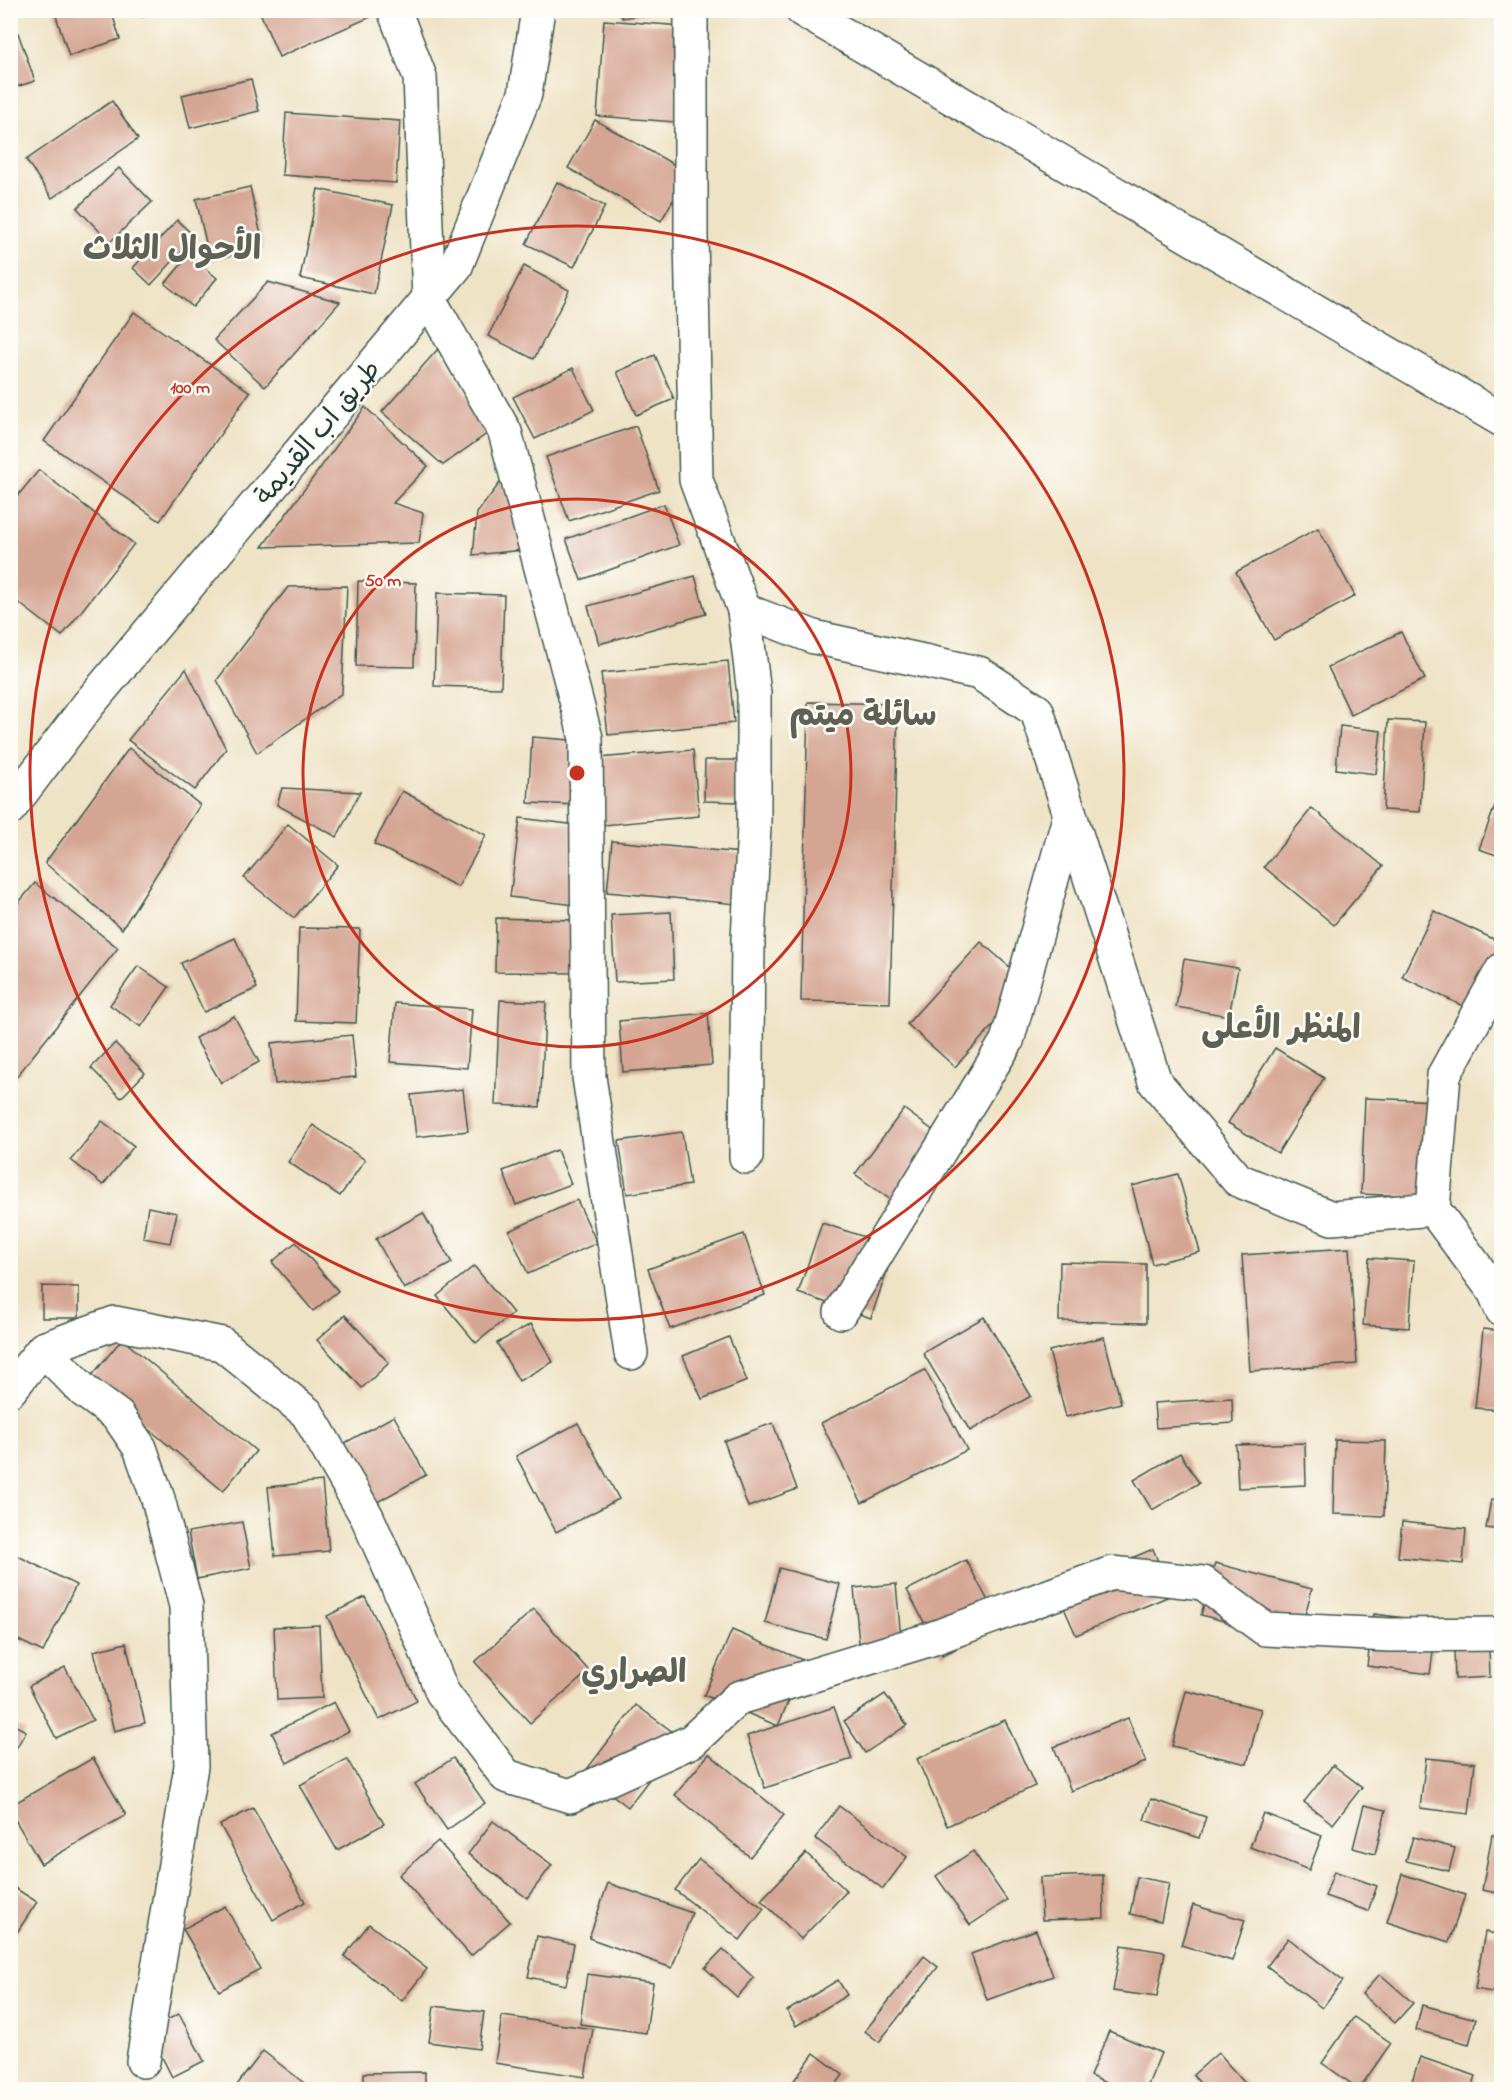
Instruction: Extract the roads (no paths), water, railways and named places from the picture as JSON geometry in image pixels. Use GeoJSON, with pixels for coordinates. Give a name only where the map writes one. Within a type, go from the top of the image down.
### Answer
{"type":"FeatureCollection","features":[{"type":"Feature","properties":{"kind":"street"},"geometry":{"type":"LineString","coordinates":[[394,10],[420,77],[429,299],[505,432],[586,738],[589,1077],[631,1353]]}},
{"type":"Feature","properties":{"kind":"street","name":"طريق اب القديمة"},"geometry":{"type":"LineString","coordinates":[[10,808],[96,696],[456,266],[525,94],[536,10]]}},
{"type":"Feature","properties":{"kind":"street"},"geometry":{"type":"LineString","coordinates":[[691,10],[691,236],[696,480],[744,610],[754,694],[754,815],[748,939],[746,1157]]}},
{"type":"Feature","properties":{"kind":"street"},"geometry":{"type":"LineString","coordinates":[[802,10],[1502,420]]}},
{"type":"Feature","properties":{"kind":"street"},"geometry":{"type":"LineString","coordinates":[[744,610],[814,638],[979,673],[1037,711],[1155,1082],[1238,1180],[1332,1218],[1433,1209]]}},
{"type":"Feature","properties":{"kind":"street"},"geometry":{"type":"LineString","coordinates":[[841,1312],[1007,1041],[1070,814]]}},
{"type":"Feature","properties":{"kind":"street"},"geometry":{"type":"LineString","coordinates":[[1502,970],[1444,1075],[1433,1209],[1494,1291],[1502,1310]]}},
{"type":"Feature","properties":{"kind":"street"},"geometry":{"type":"LineString","coordinates":[[10,1390],[43,1349],[115,1323],[222,1344],[307,1413],[367,1517],[420,1636],[442,1692],[506,1776],[570,1796],[692,1742],[738,1698],[928,1640],[1112,1573],[1203,1583],[1265,1629],[1390,1635],[1502,1634]]}},
{"type":"Feature","properties":{"kind":"street"},"geometry":{"type":"LineString","coordinates":[[43,1349],[84,1391],[118,1416],[140,1448],[158,1499],[186,1606],[191,1766],[143,2061]]}},
{"type":"Feature","properties":{"kind":"district","name":"الأحوال الثلاث"},"geometry":{"type":"Point","coordinates":[172,247]}},
{"type":"Feature","properties":{"kind":"district","name":"سائلة ميتم"},"geometry":{"type":"Point","coordinates":[863,713]}},
{"type":"Feature","properties":{"kind":"district","name":"المنظر الأعلى"},"geometry":{"type":"Point","coordinates":[1281,1026]}},
{"type":"Feature","properties":{"kind":"district","name":"الصراري"},"geometry":{"type":"Point","coordinates":[634,1670]}}]}
